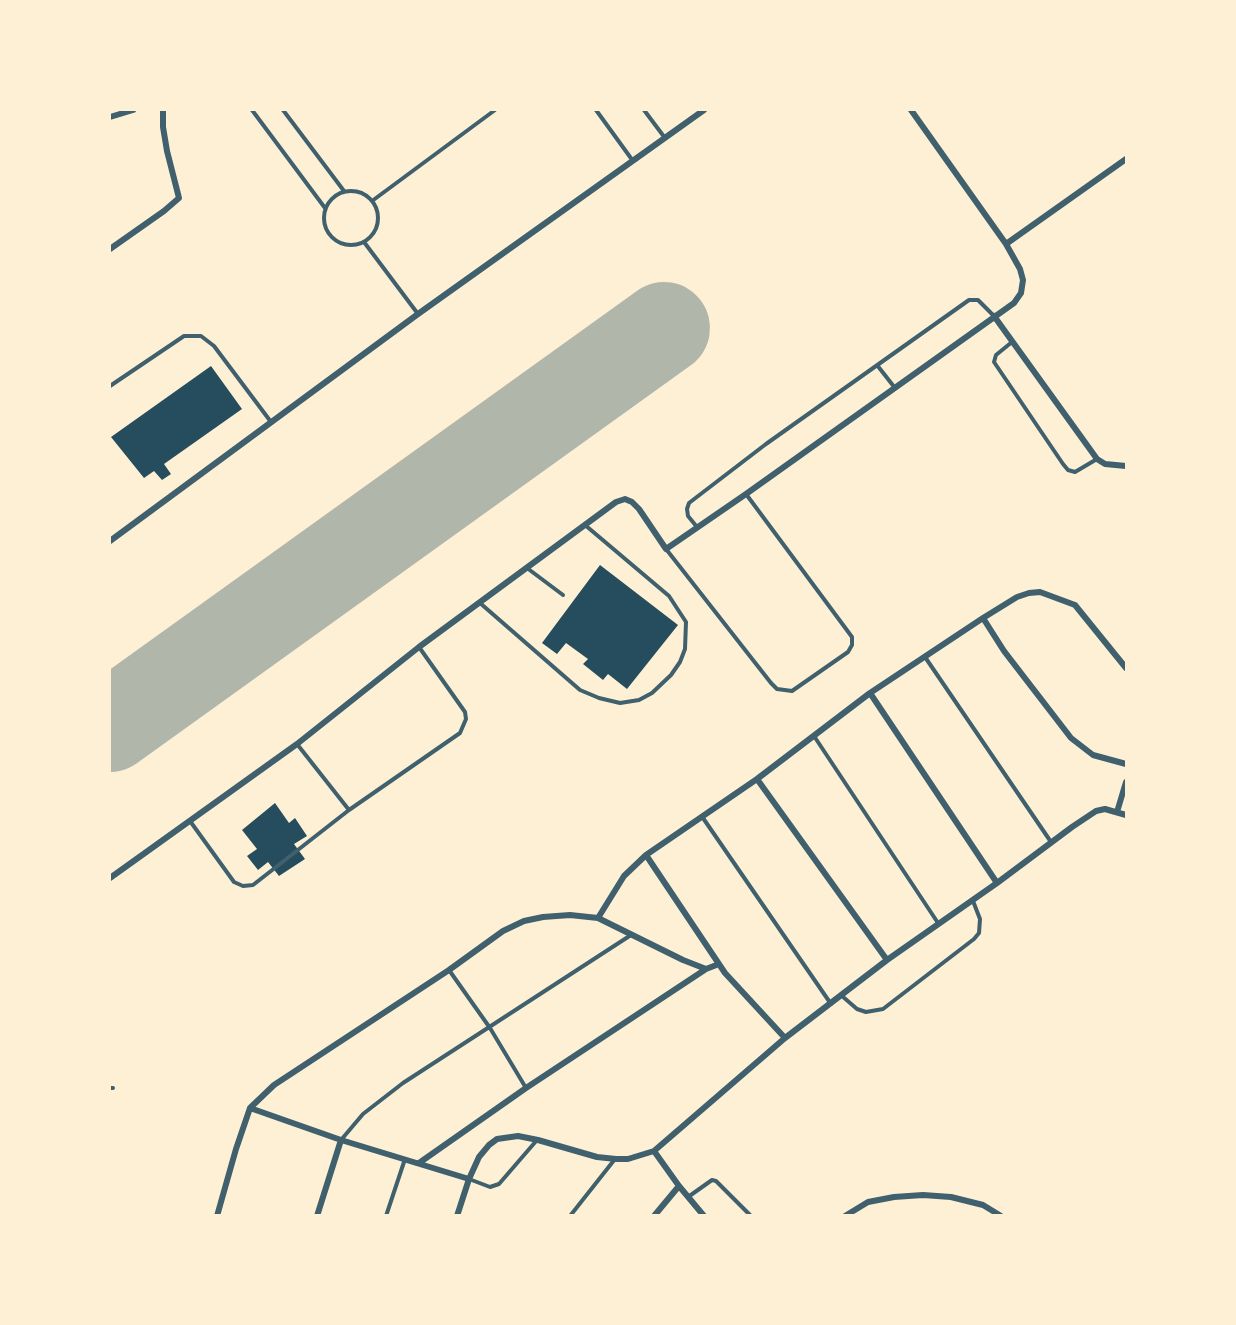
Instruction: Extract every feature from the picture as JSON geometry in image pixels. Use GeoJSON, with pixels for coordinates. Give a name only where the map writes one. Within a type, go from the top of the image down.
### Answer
{"type":"FeatureCollection","features":[{"type":"Feature","properties":{"kind":"street"},"geometry":{"type":"LineString","coordinates":[[110,117],[133,110]]}},
{"type":"Feature","properties":{"kind":"street"},"geometry":{"type":"LineString","coordinates":[[110,249],[179,198],[167,151],[163,110]]}},
{"type":"Feature","properties":{"kind":"street"},"geometry":{"type":"LineString","coordinates":[[110,541],[418,314],[704,110]]}},
{"type":"Feature","properties":{"kind":"street"},"geometry":{"type":"LineString","coordinates":[[110,878],[297,744],[419,647],[616,502],[625,499],[632,502],[666,549],[747,494],[1014,303],[1022,292],[1023,280],[1020,269],[1006,244],[911,110]]}},
{"type":"Feature","properties":{"kind":"street"},"geometry":{"type":"LineString","coordinates":[[1006,244],[1126,159]]}},
{"type":"Feature","properties":{"kind":"street"},"geometry":{"type":"LineString","coordinates":[[994,316],[1097,459],[1105,464],[1126,466]]}},
{"type":"Feature","properties":{"kind":"street"},"geometry":{"type":"LineString","coordinates":[[598,918],[624,876],[646,855],[757,779],[870,693],[1017,597],[1040,592],[1075,605],[1126,668]]}},
{"type":"Feature","properties":{"kind":"street"},"geometry":{"type":"LineString","coordinates":[[983,618],[1004,651],[1071,738],[1094,755],[1126,764]]}},
{"type":"Feature","properties":{"kind":"street"},"geometry":{"type":"LineString","coordinates":[[870,693],[997,883]]}},
{"type":"Feature","properties":{"kind":"street"},"geometry":{"type":"LineString","coordinates":[[757,779],[887,960]]}},
{"type":"Feature","properties":{"kind":"street"},"geometry":{"type":"LineString","coordinates":[[1117,812],[1126,782]]}},
{"type":"Feature","properties":{"kind":"street"},"geometry":{"type":"LineString","coordinates":[[457,1215],[469,1179],[484,1151],[497,1138],[518,1136],[597,1157],[616,1159],[628,1159],[654,1151],[785,1038],[887,960],[1051,842],[1096,811],[1105,809],[1126,814]]}},
{"type":"Feature","properties":{"kind":"street"},"geometry":{"type":"LineString","coordinates":[[646,855],[719,964],[785,1038]]}},
{"type":"Feature","properties":{"kind":"street"},"geometry":{"type":"LineString","coordinates":[[217,1215],[250,1108],[261,1096],[289,1073],[449,970],[503,931],[524,921],[570,915],[598,918],[706,969]]}},
{"type":"Feature","properties":{"kind":"street"},"geometry":{"type":"LineString","coordinates":[[419,1163],[526,1088],[706,969],[719,964]]}},
{"type":"Feature","properties":{"kind":"street"},"geometry":{"type":"LineString","coordinates":[[250,1108],[341,1140],[469,1179]]}},
{"type":"Feature","properties":{"kind":"street"},"geometry":{"type":"LineString","coordinates":[[317,1215],[341,1140]]}},
{"type":"Feature","properties":{"kind":"street"},"geometry":{"type":"LineString","coordinates":[[654,1151],[679,1186],[704,1215]]}},
{"type":"Feature","properties":{"kind":"street"},"geometry":{"type":"LineString","coordinates":[[654,1215],[679,1186]]}},
{"type":"Feature","properties":{"kind":"street"},"geometry":{"type":"LineString","coordinates":[[845,1215],[868,1202],[923,1195],[951,1197],[983,1205],[1001,1215]]}},
{"type":"Feature","properties":{"kind":"lane"},"geometry":{"type":"LineString","coordinates":[[252,110],[325,208]]}},
{"type":"Feature","properties":{"kind":"lane"},"geometry":{"type":"LineString","coordinates":[[283,110],[344,191]]}},
{"type":"Feature","properties":{"kind":"lane"},"geometry":{"type":"LineString","coordinates":[[372,201],[495,110]]}},
{"type":"Feature","properties":{"kind":"lane"},"geometry":{"type":"LineString","coordinates":[[596,110],[634,161]]}},
{"type":"Feature","properties":{"kind":"lane"},"geometry":{"type":"LineString","coordinates":[[644,110],[665,138]]}},
{"type":"Feature","properties":{"kind":"lane"},"geometry":{"type":"LineString","coordinates":[[354,190],[364,194],[372,201],[376,207],[378,223],[375,231],[364,242],[345,244],[333,238],[325,228],[323,222],[325,208],[335,195],[354,190]]}},
{"type":"Feature","properties":{"kind":"lane"},"geometry":{"type":"LineString","coordinates":[[364,242],[418,314]]}},
{"type":"Feature","properties":{"kind":"lane"},"geometry":{"type":"LineString","coordinates":[[697,528],[688,516],[688,503],[766,444],[969,300],[978,300],[994,316]]}},
{"type":"Feature","properties":{"kind":"lane"},"geometry":{"type":"LineString","coordinates":[[110,386],[184,336],[201,336],[214,346],[271,423]]}},
{"type":"Feature","properties":{"kind":"lane"},"geometry":{"type":"LineString","coordinates":[[1012,342],[996,355],[994,362],[1063,464],[1068,470],[1075,472],[1097,459]]}},
{"type":"Feature","properties":{"kind":"lane"},"geometry":{"type":"LineString","coordinates":[[877,365],[895,388]]}},
{"type":"Feature","properties":{"kind":"lane"},"geometry":{"type":"LineString","coordinates":[[666,549],[777,689],[792,691],[848,652],[852,645],[852,637],[747,494]]}},
{"type":"Feature","properties":{"kind":"lane"},"geometry":{"type":"LineString","coordinates":[[480,603],[580,690],[620,703],[639,700],[657,688],[672,675],[680,662],[685,649],[686,622],[669,596],[585,525]]}},
{"type":"Feature","properties":{"kind":"lane"},"geometry":{"type":"LineString","coordinates":[[527,568],[563,595]]}},
{"type":"Feature","properties":{"kind":"lane"},"geometry":{"type":"LineString","coordinates":[[189,820],[234,882],[243,886],[253,885],[349,810],[460,733],[464,728],[465,712],[419,647]]}},
{"type":"Feature","properties":{"kind":"lane"},"geometry":{"type":"LineString","coordinates":[[925,657],[1051,842]]}},
{"type":"Feature","properties":{"kind":"lane"},"geometry":{"type":"LineString","coordinates":[[814,736],[938,923]]}},
{"type":"Feature","properties":{"kind":"lane"},"geometry":{"type":"LineString","coordinates":[[297,744],[349,810]]}},
{"type":"Feature","properties":{"kind":"lane"},"geometry":{"type":"LineString","coordinates":[[703,818],[831,1004]]}},
{"type":"Feature","properties":{"kind":"lane"},"geometry":{"type":"LineString","coordinates":[[842,996],[857,1009],[876,1011],[883,1009],[979,933],[980,919],[972,900]]}},
{"type":"Feature","properties":{"kind":"lane"},"geometry":{"type":"LineString","coordinates":[[341,1140],[355,1122],[373,1105],[403,1083],[631,935]]}},
{"type":"Feature","properties":{"kind":"lane"},"geometry":{"type":"LineString","coordinates":[[449,970],[490,1028],[526,1088]]}},
{"type":"Feature","properties":{"kind":"lane"},"geometry":{"type":"LineString","coordinates":[[469,1179],[490,1186],[499,1184],[538,1140]]}},
{"type":"Feature","properties":{"kind":"lane"},"geometry":{"type":"LineString","coordinates":[[386,1215],[405,1158]]}},
{"type":"Feature","properties":{"kind":"lane"},"geometry":{"type":"LineString","coordinates":[[570,1215],[616,1159]]}},
{"type":"Feature","properties":{"kind":"lane"},"geometry":{"type":"LineString","coordinates":[[688,1197],[712,1180],[716,1181],[751,1215]]}},
{"type":"Feature","properties":{"kind":"building"},"geometry":{"type":"Polygon","coordinates":[[[211,366],[242,409],[164,464],[171,474],[162,480],[154,471],[144,478],[111,437],[211,366]]]}},
{"type":"Feature","properties":{"kind":"building"},"geometry":{"type":"Polygon","coordinates":[[[600,565],[678,625],[627,689],[608,674],[603,680],[583,664],[588,659],[566,643],[557,654],[542,643],[600,565]]]}},
{"type":"Feature","properties":{"kind":"building"},"geometry":{"type":"Polygon","coordinates":[[[275,803],[289,823],[295,818],[307,836],[294,844],[305,859],[279,876],[268,862],[258,870],[247,856],[257,849],[242,830],[275,803]]]}},
{"type":"Feature","properties":{"kind":"runway"},"geometry":{"type":"LineString","coordinates":[[110,726],[664,328]]}}]}
